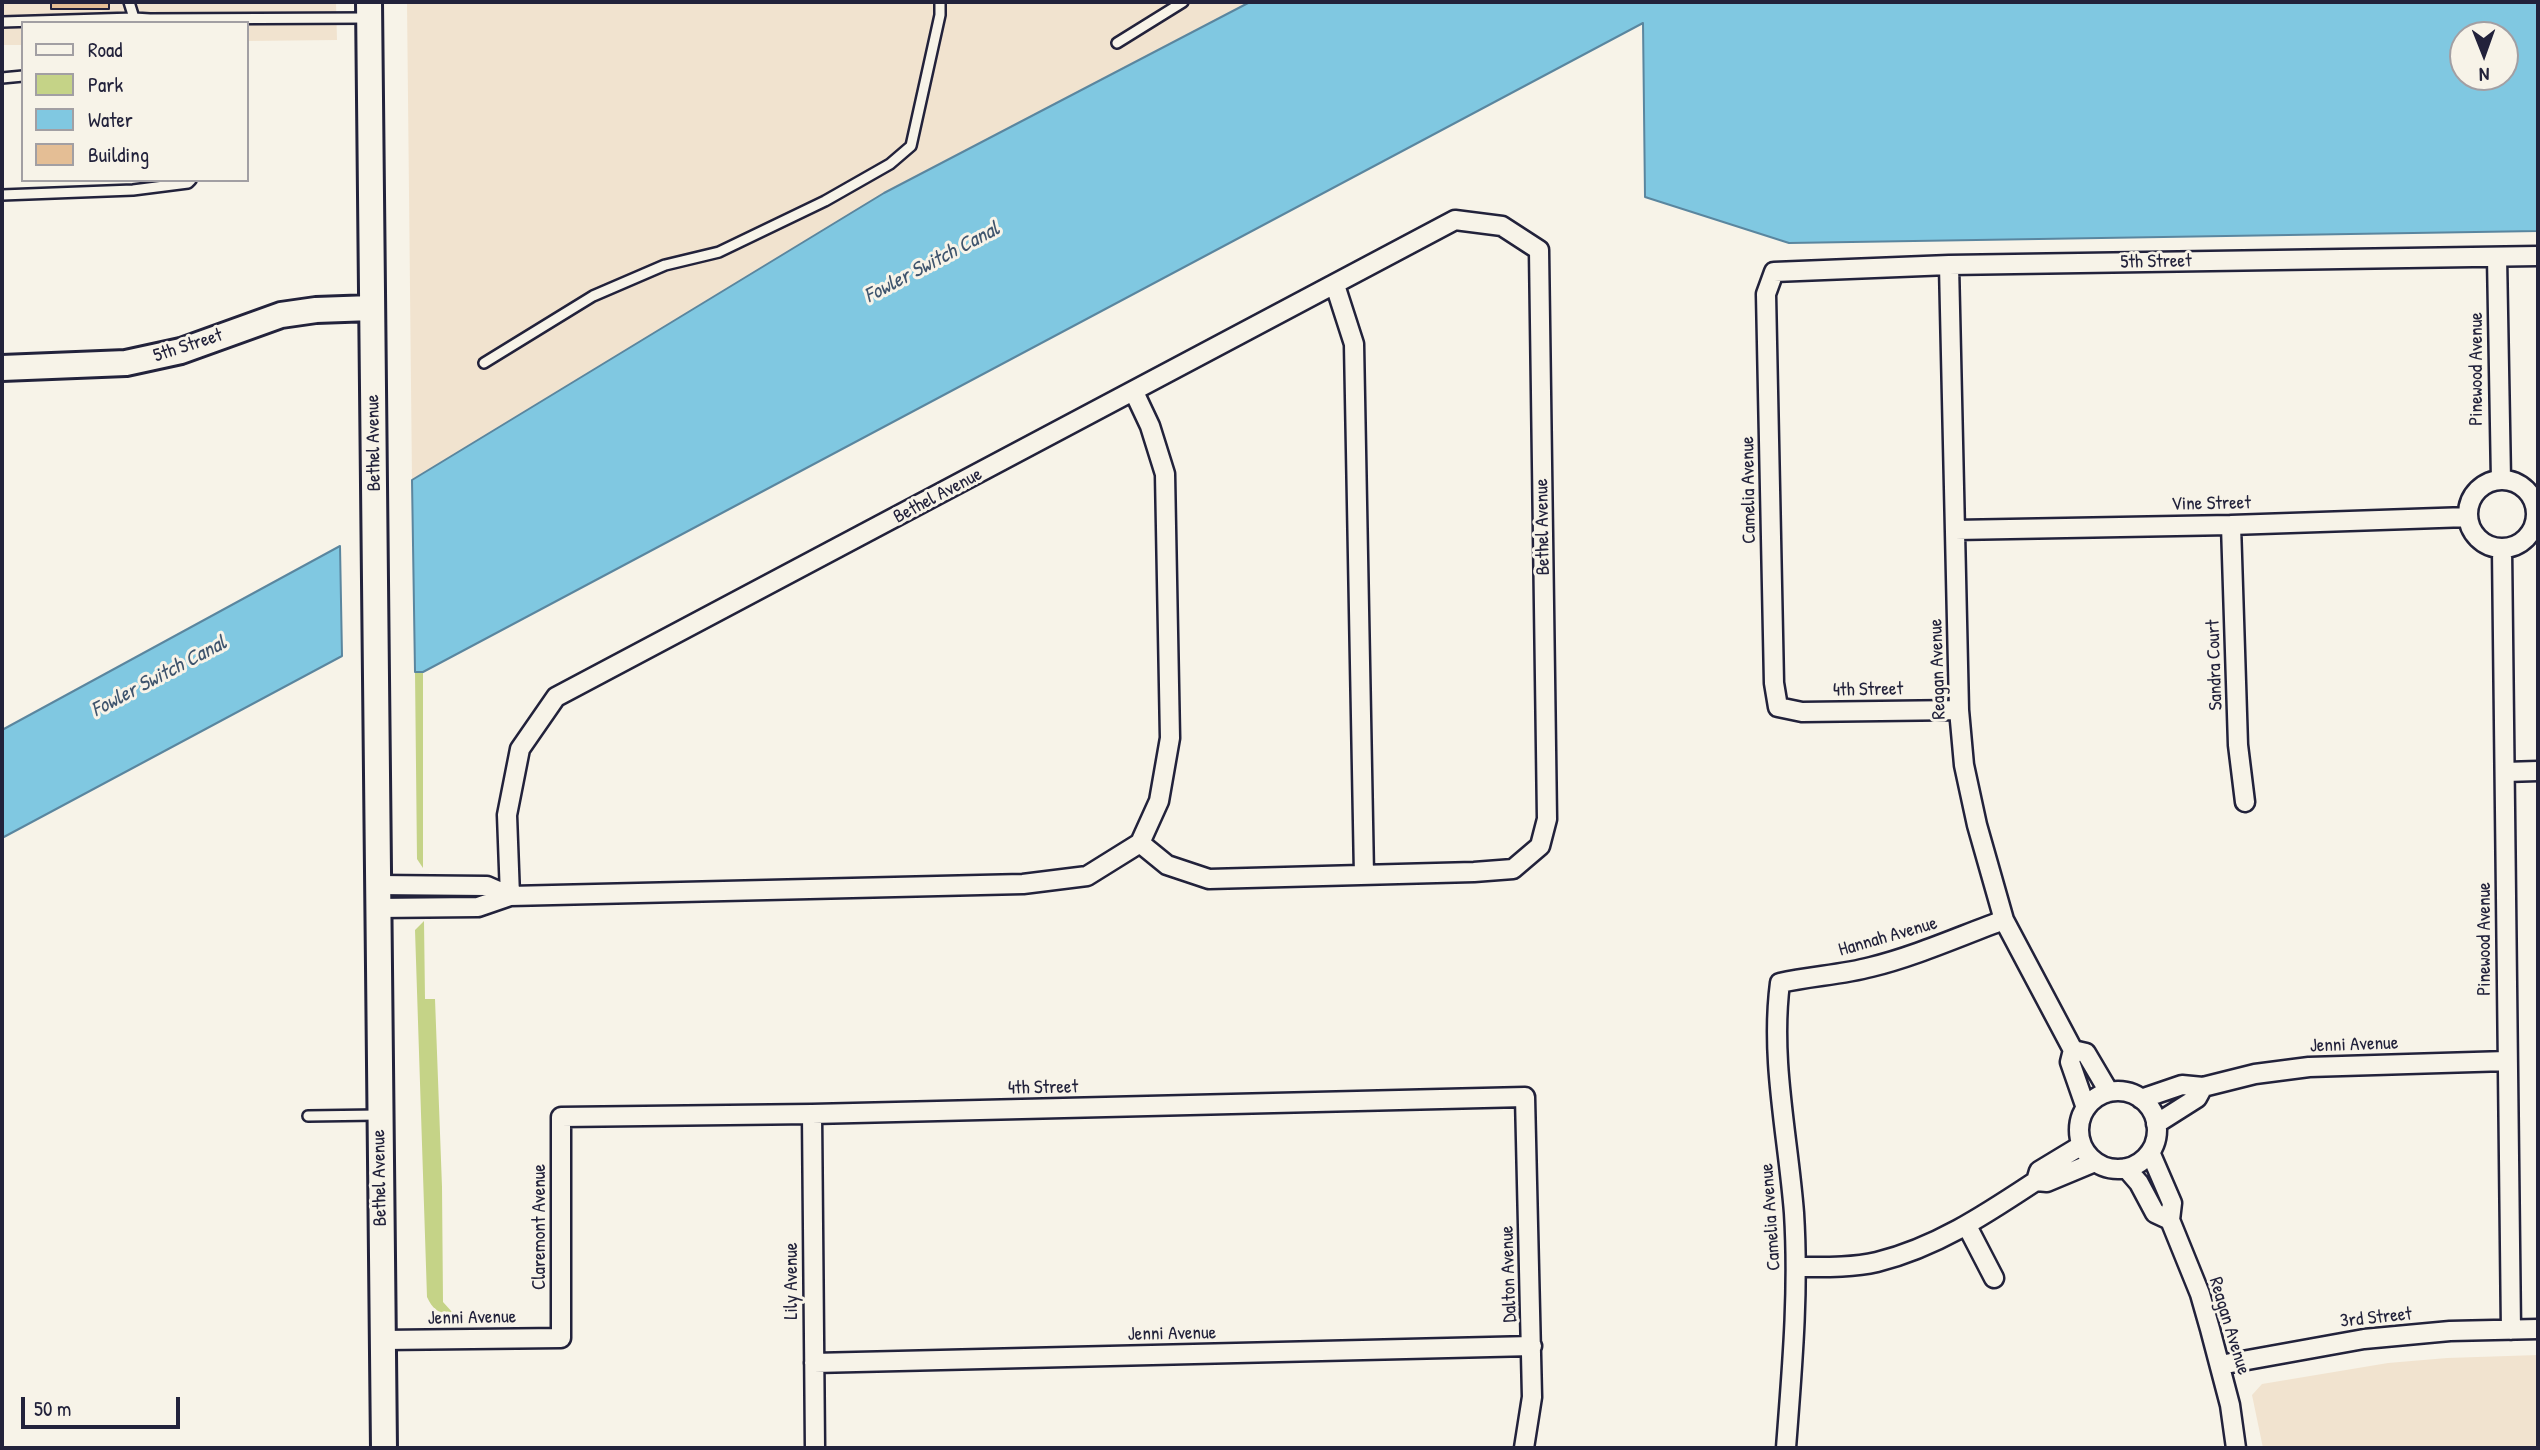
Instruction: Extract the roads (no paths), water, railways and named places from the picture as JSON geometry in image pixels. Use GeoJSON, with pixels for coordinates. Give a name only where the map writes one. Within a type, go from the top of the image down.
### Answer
{"type":"FeatureCollection","features":[{"type":"Feature","properties":{"kind":"main road","name":"Bethel Avenue"},"geometry":{"type":"LineString","coordinates":[[369,10],[384,1448]]}},
{"type":"Feature","properties":{"kind":"main road","name":"5th Street"},"geometry":{"type":"LineString","coordinates":[[2,368],[127,363],[181,351],[281,314],[372,308]]}},
{"type":"Feature","properties":{"kind":"street","name":"Bethel Avenue"},"geometry":{"type":"LineString","coordinates":[[510,896],[507,815],[520,749],[556,697],[1455,220],[1502,226],[1539,250],[1547,819],[1540,846],[1513,869],[1209,879],[1167,865],[1140,843]]}},
{"type":"Feature","properties":{"kind":"street","name":"5th Street"},"geometry":{"type":"LineString","coordinates":[[1774,272],[1950,265],[2538,256]]}},
{"type":"Feature","properties":{"kind":"street","name":"Pinewood Avenue"},"geometry":{"type":"LineString","coordinates":[[2497,257],[2501,480]]}},
{"type":"Feature","properties":{"kind":"street","name":"Reagan Avenue"},"geometry":{"type":"LineString","coordinates":[[1950,265],[1959,710],[1964,765],[1977,825],[2004,920],[2073,1050],[2070,1062],[2086,1108]]}},
{"type":"Feature","properties":{"kind":"street","name":"Camelia Avenue"},"geometry":{"type":"LineString","coordinates":[[1774,272],[1766,294],[1774,683],[1778,707]]}},
{"type":"Feature","properties":{"kind":"street"},"geometry":{"type":"LineString","coordinates":[[1335,285],[1354,344],[1364,875]]}},
{"type":"Feature","properties":{"kind":"street"},"geometry":{"type":"LineString","coordinates":[[377,897],[487,886],[510,896],[1023,884],[1087,876],[1140,843],[1159,801],[1170,738],[1165,474],[1150,426],[1135,391]]}},
{"type":"Feature","properties":{"kind":"street"},"geometry":{"type":"LineString","coordinates":[[2501,480],[2522,485],[2530,493],[2538,516],[2531,534],[2523,542],[2502,549],[2492,548],[2476,537],[2468,517],[2472,497],[2480,488],[2489,482],[2501,480]]}},
{"type":"Feature","properties":{"kind":"street","name":"Vine Street"},"geometry":{"type":"LineString","coordinates":[[1955,530],[2468,517]]}},
{"type":"Feature","properties":{"kind":"street","name":"Sandra Court"},"geometry":{"type":"LineString","coordinates":[[2231,525],[2238,745],[2245,802]]}},
{"type":"Feature","properties":{"kind":"street","name":"Pinewood Avenue"},"geometry":{"type":"LineString","coordinates":[[2502,549],[2511,1330]]}},
{"type":"Feature","properties":{"kind":"street","name":"4th Street"},"geometry":{"type":"LineString","coordinates":[[1778,707],[1801,712],[1959,710]]}},
{"type":"Feature","properties":{"kind":"street"},"geometry":{"type":"LineString","coordinates":[[2505,772],[2538,771]]}},
{"type":"Feature","properties":{"kind":"street","name":"Hannah Avenue"},"geometry":{"type":"LineString","coordinates":[[1780,983],[1880,965],[2004,920]]}},
{"type":"Feature","properties":{"kind":"street","name":"Camelia Avenue"},"geometry":{"type":"LineString","coordinates":[[1780,983],[1776,1011],[1780,1091],[1794,1212],[1796,1267],[1796,1316],[1786,1448]]}},
{"type":"Feature","properties":{"kind":"street","name":"Reagan Avenue"},"geometry":{"type":"LineString","coordinates":[[2073,1050],[2086,1054],[2109,1093]]}},
{"type":"Feature","properties":{"kind":"street","name":"Jenni Avenue"},"geometry":{"type":"LineString","coordinates":[[2141,1099],[2182,1085],[2203,1087],[2255,1074],[2309,1067],[2507,1061]]}},
{"type":"Feature","properties":{"kind":"street","name":"Jenni Avenue"},"geometry":{"type":"LineString","coordinates":[[2156,1124],[2197,1098],[2203,1087]]}},
{"type":"Feature","properties":{"kind":"street"},"geometry":{"type":"LineString","coordinates":[[2109,1093],[2131,1094],[2141,1099],[2150,1107],[2156,1124],[2155,1141],[2150,1152],[2142,1161],[2126,1168],[2113,1168],[2095,1161],[2082,1145],[2079,1125],[2086,1108],[2096,1098],[2109,1093]]}},
{"type":"Feature","properties":{"kind":"street","name":"4th Street"},"geometry":{"type":"LineString","coordinates":[[561,1117],[812,1114],[1525,1097]]}},
{"type":"Feature","properties":{"kind":"street","name":"Dalton Avenue"},"geometry":{"type":"LineString","coordinates":[[1524,1448],[1532,1397],[1525,1097]]}},
{"type":"Feature","properties":{"kind":"street","name":"Lily Avenue"},"geometry":{"type":"LineString","coordinates":[[812,1114],[815,1448]]}},
{"type":"Feature","properties":{"kind":"street","name":"Claremont Avenue"},"geometry":{"type":"LineString","coordinates":[[561,1117],[561,1338]]}},
{"type":"Feature","properties":{"kind":"street"},"geometry":{"type":"LineString","coordinates":[[2036,1181],[2039,1171],[2082,1145]]}},
{"type":"Feature","properties":{"kind":"street","name":"Reagan Avenue"},"geometry":{"type":"LineString","coordinates":[[2150,1152],[2172,1203],[2169,1220],[2200,1294],[2230,1405],[2236,1448]]}},
{"type":"Feature","properties":{"kind":"street"},"geometry":{"type":"LineString","coordinates":[[1796,1267],[1876,1262],[1917,1249],[1967,1226],[2036,1181],[2047,1182],[2095,1161]]}},
{"type":"Feature","properties":{"kind":"street","name":"Reagan Avenue"},"geometry":{"type":"LineString","coordinates":[[2126,1168],[2139,1183],[2155,1213],[2169,1220]]}},
{"type":"Feature","properties":{"kind":"street"},"geometry":{"type":"LineString","coordinates":[[1967,1226],[1994,1278]]}},
{"type":"Feature","properties":{"kind":"street","name":"3rd Street"},"geometry":{"type":"LineString","coordinates":[[2220,1365],[2364,1339],[2450,1331],[2538,1329]]}},
{"type":"Feature","properties":{"kind":"street","name":"Jenni Avenue"},"geometry":{"type":"LineString","coordinates":[[383,1340],[561,1338]]}},
{"type":"Feature","properties":{"kind":"street","name":"Jenni Avenue"},"geometry":{"type":"LineString","coordinates":[[814,1363],[1532,1346]]}},
{"type":"Feature","properties":{"kind":"lane"},"geometry":{"type":"LineString","coordinates":[[129,2],[133,20]]}},
{"type":"Feature","properties":{"kind":"lane"},"geometry":{"type":"LineString","coordinates":[[484,363],[593,296],[665,265],[719,252],[825,201],[890,164],[911,146],[940,15],[940,2]]}},
{"type":"Feature","properties":{"kind":"lane"},"geometry":{"type":"LineString","coordinates":[[1118,43],[1184,2]]}},
{"type":"Feature","properties":{"kind":"lane"},"geometry":{"type":"LineString","coordinates":[[68,21],[196,21],[369,10]]}},
{"type":"Feature","properties":{"kind":"lane"},"geometry":{"type":"LineString","coordinates":[[2,22],[21,22]]}},
{"type":"Feature","properties":{"kind":"lane"},"geometry":{"type":"LineString","coordinates":[[2,78],[21,76]]}},
{"type":"Feature","properties":{"kind":"lane"},"geometry":{"type":"LineString","coordinates":[[2,195],[133,190],[189,182]]}},
{"type":"Feature","properties":{"kind":"lane"},"geometry":{"type":"LineString","coordinates":[[308,1116],[380,1115]]}},
{"type":"Feature","properties":{"kind":"water","name":"Fowler Switch Canal"},"geometry":{"type":"Polygon","coordinates":[[[1250,2],[2538,2],[2538,231],[1789,243],[1645,197],[1643,23],[423,672],[415,672],[412,480],[884,193],[1250,2]]]}},
{"type":"Feature","properties":{"kind":"water","name":"Fowler Switch Canal"},"geometry":{"type":"Polygon","coordinates":[[[340,546],[342,656],[2,838],[2,730],[340,546]]]}}]}
